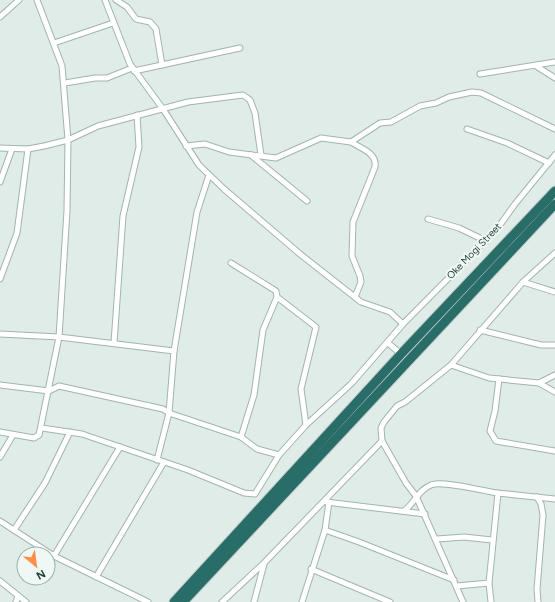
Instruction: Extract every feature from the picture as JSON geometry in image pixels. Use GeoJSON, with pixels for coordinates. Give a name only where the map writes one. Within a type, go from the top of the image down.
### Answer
{"type":"FeatureCollection","features":[{"type":"Feature","properties":{"kind":"highway"},"geometry":{"type":"LineString","coordinates":[[174,602],[401,354],[555,191]]}},
{"type":"Feature","properties":{"kind":"highway"},"geometry":{"type":"LineString","coordinates":[[183,602],[555,204]]}},
{"type":"Feature","properties":{"kind":"street"},"geometry":{"type":"LineString","coordinates":[[0,17],[19,0]]}},
{"type":"Feature","properties":{"kind":"street"},"geometry":{"type":"LineString","coordinates":[[0,432],[34,438],[39,435],[42,428],[59,337],[67,211],[68,140],[65,83],[62,66],[37,0]]}},
{"type":"Feature","properties":{"kind":"street"},"geometry":{"type":"LineString","coordinates":[[105,0],[113,23],[133,69],[163,109],[186,146],[209,175],[300,254],[355,297],[366,305],[390,312],[403,324]]}},
{"type":"Feature","properties":{"kind":"street"},"geometry":{"type":"LineString","coordinates":[[116,0],[127,7],[136,19],[150,22],[156,29],[162,65]]}},
{"type":"Feature","properties":{"kind":"street"},"geometry":{"type":"LineString","coordinates":[[54,43],[113,23]]}},
{"type":"Feature","properties":{"kind":"street"},"geometry":{"type":"LineString","coordinates":[[65,83],[95,78],[107,78],[133,69],[162,65],[240,48]]}},
{"type":"Feature","properties":{"kind":"street"},"geometry":{"type":"LineString","coordinates":[[480,74],[555,62]]}},
{"type":"Feature","properties":{"kind":"street"},"geometry":{"type":"LineString","coordinates":[[536,66],[555,78]]}},
{"type":"Feature","properties":{"kind":"street"},"geometry":{"type":"LineString","coordinates":[[352,142],[380,123],[391,122],[420,106],[436,103],[449,97],[472,92],[481,93],[555,129]]}},
{"type":"Feature","properties":{"kind":"street"},"geometry":{"type":"LineString","coordinates":[[0,148],[28,149],[68,140],[90,129],[193,100],[243,95],[249,97],[255,113],[261,155]]}},
{"type":"Feature","properties":{"kind":"street"},"geometry":{"type":"LineString","coordinates":[[114,343],[123,216],[139,147],[137,115]]}},
{"type":"Feature","properties":{"kind":"street"},"geometry":{"type":"LineString","coordinates":[[467,129],[507,142],[549,163]]}},
{"type":"Feature","properties":{"kind":"street"},"geometry":{"type":"LineString","coordinates":[[186,146],[205,144],[225,151],[280,158],[321,138],[352,142],[372,155],[376,161],[375,167],[353,222],[352,256],[361,282],[355,297]]}},
{"type":"Feature","properties":{"kind":"street"},"geometry":{"type":"LineString","coordinates":[[0,182],[12,149]]}},
{"type":"Feature","properties":{"kind":"street"},"geometry":{"type":"LineString","coordinates":[[0,279],[17,233],[28,149]]}},
{"type":"Feature","properties":{"kind":"street"},"geometry":{"type":"LineString","coordinates":[[251,155],[307,201]]}},
{"type":"Feature","properties":{"kind":"street","name":"Oke Mogi Street"},"geometry":{"type":"LineString","coordinates":[[164,462],[244,493],[255,494],[279,455],[306,425],[351,384],[403,324],[486,241],[555,155]]}},
{"type":"Feature","properties":{"kind":"street"},"geometry":{"type":"LineString","coordinates":[[157,460],[169,413],[174,351],[197,212],[209,175]]}},
{"type":"Feature","properties":{"kind":"street"},"geometry":{"type":"LineString","coordinates":[[428,219],[459,228],[486,241]]}},
{"type":"Feature","properties":{"kind":"street"},"geometry":{"type":"LineString","coordinates":[[464,602],[416,496],[406,483],[382,441],[381,428],[397,406],[405,402],[451,365],[523,282],[555,253]]}},
{"type":"Feature","properties":{"kind":"street"},"geometry":{"type":"LineString","coordinates":[[231,263],[276,291],[277,297],[263,330],[254,395],[240,437]]}},
{"type":"Feature","properties":{"kind":"street"},"geometry":{"type":"LineString","coordinates":[[523,282],[555,292]]}},
{"type":"Feature","properties":{"kind":"street"},"geometry":{"type":"LineString","coordinates":[[277,297],[316,328],[301,389],[306,425]]}},
{"type":"Feature","properties":{"kind":"street"},"geometry":{"type":"LineString","coordinates":[[480,330],[541,345],[555,345]]}},
{"type":"Feature","properties":{"kind":"street"},"geometry":{"type":"LineString","coordinates":[[0,334],[59,337],[174,351]]}},
{"type":"Feature","properties":{"kind":"street"},"geometry":{"type":"LineString","coordinates":[[388,343],[401,354]]}},
{"type":"Feature","properties":{"kind":"street"},"geometry":{"type":"LineString","coordinates":[[451,365],[489,378],[539,382],[555,376]]}},
{"type":"Feature","properties":{"kind":"street"},"geometry":{"type":"LineString","coordinates":[[499,379],[495,411],[490,431],[496,441],[555,451]]}},
{"type":"Feature","properties":{"kind":"street"},"geometry":{"type":"LineString","coordinates":[[539,382],[555,392]]}},
{"type":"Feature","properties":{"kind":"street"},"geometry":{"type":"LineString","coordinates":[[0,385],[49,391],[59,386],[163,409],[169,413],[240,437],[257,449],[279,455]]}},
{"type":"Feature","properties":{"kind":"street"},"geometry":{"type":"LineString","coordinates":[[42,428],[82,434],[164,462],[96,577]]}},
{"type":"Feature","properties":{"kind":"street"},"geometry":{"type":"LineString","coordinates":[[14,530],[44,483],[70,432]]}},
{"type":"Feature","properties":{"kind":"street"},"geometry":{"type":"LineString","coordinates":[[0,457],[13,435]]}},
{"type":"Feature","properties":{"kind":"street"},"geometry":{"type":"LineString","coordinates":[[222,602],[327,502],[382,441]]}},
{"type":"Feature","properties":{"kind":"street"},"geometry":{"type":"LineString","coordinates":[[56,553],[120,447]]}},
{"type":"Feature","properties":{"kind":"street"},"geometry":{"type":"LineString","coordinates":[[405,510],[409,507],[416,496],[427,486],[438,483],[498,493],[555,498]]}},
{"type":"Feature","properties":{"kind":"street"},"geometry":{"type":"LineString","coordinates":[[491,602],[489,583],[492,540],[498,493]]}},
{"type":"Feature","properties":{"kind":"street"},"geometry":{"type":"LineString","coordinates":[[537,497],[541,504],[542,515],[537,589],[538,602]]}},
{"type":"Feature","properties":{"kind":"street"},"geometry":{"type":"LineString","coordinates":[[327,502],[405,510],[425,514]]}},
{"type":"Feature","properties":{"kind":"street"},"geometry":{"type":"LineString","coordinates":[[302,602],[311,569],[325,530],[327,502]]}},
{"type":"Feature","properties":{"kind":"street"},"geometry":{"type":"LineString","coordinates":[[0,521],[39,546]]}},
{"type":"Feature","properties":{"kind":"street"},"geometry":{"type":"LineString","coordinates":[[325,530],[366,544],[454,580]]}},
{"type":"Feature","properties":{"kind":"street"},"geometry":{"type":"LineString","coordinates":[[437,540],[464,537],[492,540]]}},
{"type":"Feature","properties":{"kind":"street"},"geometry":{"type":"LineString","coordinates":[[56,557],[135,594],[148,602]]}},
{"type":"Feature","properties":{"kind":"street"},"geometry":{"type":"LineString","coordinates":[[254,602],[264,563]]}},
{"type":"Feature","properties":{"kind":"street"},"geometry":{"type":"LineString","coordinates":[[311,569],[390,602]]}},
{"type":"Feature","properties":{"kind":"street"},"geometry":{"type":"LineString","coordinates":[[0,581],[26,602]]}},
{"type":"Feature","properties":{"kind":"street"},"geometry":{"type":"LineString","coordinates":[[457,586],[489,583]]}},
{"type":"Feature","properties":{"kind":"street"},"geometry":{"type":"LineString","coordinates":[[16,602],[18,596]]}}]}
